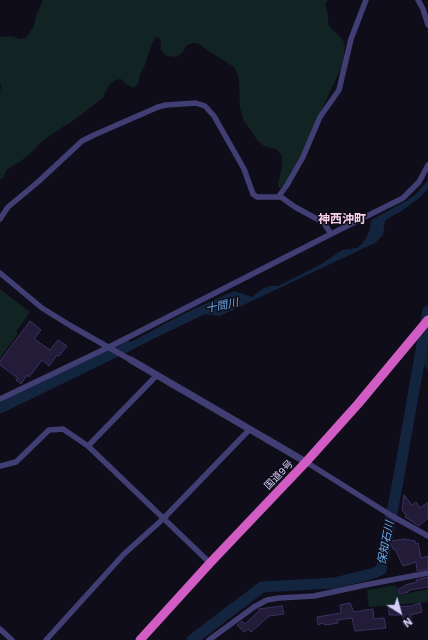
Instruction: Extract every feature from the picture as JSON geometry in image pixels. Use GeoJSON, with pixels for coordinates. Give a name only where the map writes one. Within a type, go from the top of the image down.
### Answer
{"type":"FeatureCollection","features":[{"type":"Feature","properties":{"kind":"highway","name":"国道9号"},"geometry":{"type":"LineString","coordinates":[[140,640],[210,563],[306,462],[358,404],[428,320]]}},
{"type":"Feature","properties":{"kind":"street"},"geometry":{"type":"LineString","coordinates":[[279,196],[287,185],[302,157],[320,117],[339,90],[351,39],[366,0]]}},
{"type":"Feature","properties":{"kind":"street"},"geometry":{"type":"LineString","coordinates":[[418,0],[423,9],[428,25]]}},
{"type":"Feature","properties":{"kind":"street"},"geometry":{"type":"LineString","coordinates":[[0,218],[8,207],[38,182],[82,141],[158,107],[186,103],[202,104],[210,111],[244,169],[253,194],[257,196],[279,196],[295,207],[319,220],[326,226],[331,234]]}},
{"type":"Feature","properties":{"kind":"street"},"geometry":{"type":"LineString","coordinates":[[0,400],[110,348],[403,198],[419,182],[428,165]]}},
{"type":"Feature","properties":{"kind":"street"},"geometry":{"type":"LineString","coordinates":[[0,274],[42,308],[71,326],[250,428],[392,516],[428,536]]}},
{"type":"Feature","properties":{"kind":"street"},"geometry":{"type":"LineString","coordinates":[[88,446],[157,375]]}},
{"type":"Feature","properties":{"kind":"street"},"geometry":{"type":"LineString","coordinates":[[46,640],[124,554],[163,519],[250,428]]}},
{"type":"Feature","properties":{"kind":"street"},"geometry":{"type":"LineString","coordinates":[[0,466],[16,462],[49,430],[63,429],[88,446],[210,563]]}},
{"type":"Feature","properties":{"kind":"street"},"geometry":{"type":"LineString","coordinates":[[209,640],[254,607],[267,600],[314,596],[365,584],[428,573]]}},
{"type":"Feature","properties":{"kind":"street"},"geometry":{"type":"LineString","coordinates":[[0,629],[12,640]]}},
{"type":"Feature","properties":{"kind":"shaded area"},"geometry":{"type":"Polygon","coordinates":[[[43,0],[328,0],[325,5],[328,14],[328,22],[330,27],[343,40],[345,47],[342,66],[301,158],[283,188],[279,187],[278,184],[282,166],[282,156],[276,149],[264,146],[258,141],[244,121],[240,108],[239,78],[234,67],[199,44],[193,43],[187,45],[181,54],[176,57],[167,56],[161,50],[161,42],[159,38],[156,37],[140,74],[138,84],[134,88],[127,85],[121,79],[115,80],[109,85],[103,98],[74,120],[43,140],[21,161],[6,170],[4,177],[0,180],[0,37],[12,36],[20,39],[26,38],[34,26],[36,16],[43,0]]]}},
{"type":"Feature","properties":{"kind":"shaded area"},"geometry":{"type":"Polygon","coordinates":[[[0,289],[30,312],[16,332],[18,334],[0,358],[0,289]]]}},
{"type":"Feature","properties":{"kind":"shaded area"},"geometry":{"type":"Polygon","coordinates":[[[428,330],[428,371],[424,365],[422,371],[420,367],[425,334],[428,330]]]}},
{"type":"Feature","properties":{"kind":"shaded area"},"geometry":{"type":"Polygon","coordinates":[[[396,585],[398,595],[428,589],[428,602],[369,607],[367,590],[396,585]]]}},
{"type":"Feature","properties":{"kind":"water"},"geometry":{"type":"Polygon","coordinates":[[[428,180],[428,189],[419,198],[385,221],[383,235],[375,243],[220,316],[205,314],[124,354],[116,350],[185,313],[234,291],[252,297],[264,288],[278,286],[323,263],[342,250],[357,248],[366,238],[373,219],[408,200],[416,194],[428,180]]]}},
{"type":"Feature","properties":{"kind":"building"},"geometry":{"type":"Polygon","coordinates":[[[30,321],[41,330],[34,339],[50,350],[58,340],[67,346],[59,356],[57,355],[49,366],[42,360],[29,377],[27,375],[21,384],[16,380],[18,378],[0,365],[0,361],[30,321]]]}},
{"type":"Feature","properties":{"kind":"building"},"geometry":{"type":"Polygon","coordinates":[[[404,495],[412,505],[416,502],[420,508],[428,502],[428,518],[419,526],[405,517],[406,515],[402,510],[404,495]]]}},
{"type":"Feature","properties":{"kind":"building"},"geometry":{"type":"Polygon","coordinates":[[[404,539],[415,541],[416,544],[418,543],[421,558],[428,556],[428,569],[417,571],[416,562],[403,566],[390,541],[404,539]]]}},
{"type":"Feature","properties":{"kind":"building"},"geometry":{"type":"Polygon","coordinates":[[[428,577],[428,587],[409,590],[408,592],[399,594],[398,589],[405,585],[417,582],[416,580],[428,577]]]}},
{"type":"Feature","properties":{"kind":"building"},"geometry":{"type":"Polygon","coordinates":[[[350,603],[354,612],[373,609],[374,619],[384,618],[386,628],[355,631],[352,618],[337,620],[338,623],[325,625],[322,623],[318,625],[317,617],[341,613],[340,605],[350,603]]]}},
{"type":"Feature","properties":{"kind":"building"},"geometry":{"type":"Polygon","coordinates":[[[420,603],[422,612],[410,615],[413,625],[404,626],[403,615],[389,615],[389,607],[411,606],[420,603]]]}},
{"type":"Feature","properties":{"kind":"building"},"geometry":{"type":"Polygon","coordinates":[[[282,606],[284,614],[269,616],[251,632],[248,629],[244,632],[237,625],[242,621],[245,624],[259,611],[259,609],[282,606]]]}},
{"type":"Feature","properties":{"kind":"waterway","name":"保知石川"},"geometry":{"type":"LineString","coordinates":[[192,640],[262,587],[334,583],[381,570],[428,311]]}},
{"type":"Feature","properties":{"kind":"waterway","name":"十間川"},"geometry":{"type":"LineString","coordinates":[[0,408],[127,346]]}},
{"type":"Feature","properties":{"kind":"district","name":"神西沖町"},"geometry":{"type":"Point","coordinates":[342,219]}}]}
